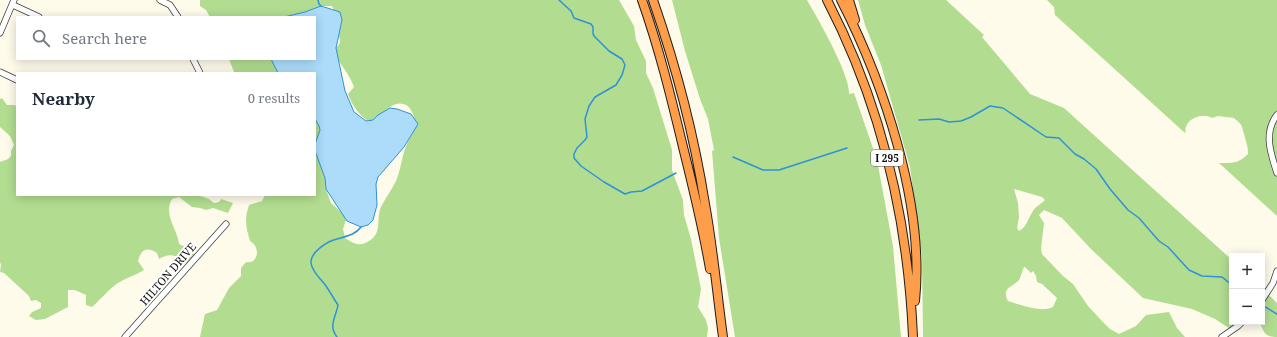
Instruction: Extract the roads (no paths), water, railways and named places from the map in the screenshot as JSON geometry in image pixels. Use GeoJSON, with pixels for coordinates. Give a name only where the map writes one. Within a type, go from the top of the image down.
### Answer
{"type":"FeatureCollection","features":[{"type":"Feature","properties":{"kind":"highway"},"geometry":{"type":"LineString","coordinates":[[638,0],[660,57]]}},
{"type":"Feature","properties":{"kind":"highway"},"geometry":{"type":"LineString","coordinates":[[642,0],[675,111],[697,204],[722,334]]}},
{"type":"Feature","properties":{"kind":"highway"},"geometry":{"type":"LineString","coordinates":[[654,0],[682,95],[698,167],[712,245],[722,334]]}},
{"type":"Feature","properties":{"kind":"highway","name":"I 295"},"geometry":{"type":"LineString","coordinates":[[826,0],[840,26],[861,77],[889,164],[906,254],[913,337]]}},
{"type":"Feature","properties":{"kind":"highway"},"geometry":{"type":"LineString","coordinates":[[841,0],[865,51]]}},
{"type":"Feature","properties":{"kind":"highway"},"geometry":{"type":"LineString","coordinates":[[849,0],[898,146],[909,198],[914,234],[916,265],[916,295],[912,326]]}},
{"type":"Feature","properties":{"kind":"street"},"geometry":{"type":"LineString","coordinates":[[160,0],[170,5],[177,16]]}},
{"type":"Feature","properties":{"kind":"street"},"geometry":{"type":"LineString","coordinates":[[0,33],[13,2],[37,16]]}},
{"type":"Feature","properties":{"kind":"street"},"geometry":{"type":"LineString","coordinates":[[194,60],[200,72]]}},
{"type":"Feature","properties":{"kind":"street"},"geometry":{"type":"LineString","coordinates":[[0,72],[16,80]]}},
{"type":"Feature","properties":{"kind":"street"},"geometry":{"type":"LineString","coordinates":[[1277,115],[1270,129],[1269,141],[1277,173]]}},
{"type":"Feature","properties":{"kind":"street","name":"HILTON DRIVE"},"geometry":{"type":"LineString","coordinates":[[125,337],[226,224]]}},
{"type":"Feature","properties":{"kind":"street"},"geometry":{"type":"LineString","coordinates":[[1265,296],[1273,284],[1277,271]]}},
{"type":"Feature","properties":{"kind":"street"},"geometry":{"type":"LineString","coordinates":[[1222,337],[1239,325]]}},
{"type":"Feature","properties":{"kind":"water"},"geometry":{"type":"Polygon","coordinates":[[[321,6],[340,12],[342,20],[336,48],[345,91],[354,112],[366,121],[373,120],[378,115],[390,108],[397,109],[411,114],[418,124],[404,147],[378,177],[376,184],[377,205],[373,220],[368,225],[361,227],[347,221],[326,189],[325,178],[316,154],[316,141],[320,130],[316,121],[316,72],[278,72],[272,60],[316,60],[316,16],[288,16],[321,6]]]}},
{"type":"Feature","properties":{"kind":"waterway"},"geometry":{"type":"LineString","coordinates":[[318,0],[321,6]]}},
{"type":"Feature","properties":{"kind":"waterway"},"geometry":{"type":"LineString","coordinates":[[559,0],[571,11],[574,18],[591,24],[595,37],[609,51],[622,59],[625,65],[622,75],[616,85],[595,97],[589,106],[585,119],[587,137],[577,148],[574,158],[581,166],[625,194],[642,191],[676,173]]}},
{"type":"Feature","properties":{"kind":"waterway"},"geometry":{"type":"LineString","coordinates":[[919,120],[939,119],[949,122],[961,121],[990,106],[1003,108],[1046,137],[1059,138],[1075,154],[1096,169],[1110,189],[1128,210],[1139,218],[1159,241],[1168,247],[1189,270],[1202,276],[1222,277],[1229,283]]}},
{"type":"Feature","properties":{"kind":"waterway"},"geometry":{"type":"LineString","coordinates":[[733,157],[763,170],[779,170],[847,148]]}},
{"type":"Feature","properties":{"kind":"waterway"},"geometry":{"type":"LineString","coordinates":[[337,337],[334,333],[333,321],[338,305],[313,269],[311,259],[320,248],[333,240],[353,234],[361,227]]}},
{"type":"Feature","properties":{"kind":"waterway"},"geometry":{"type":"LineString","coordinates":[[1265,307],[1277,314]]}}]}
